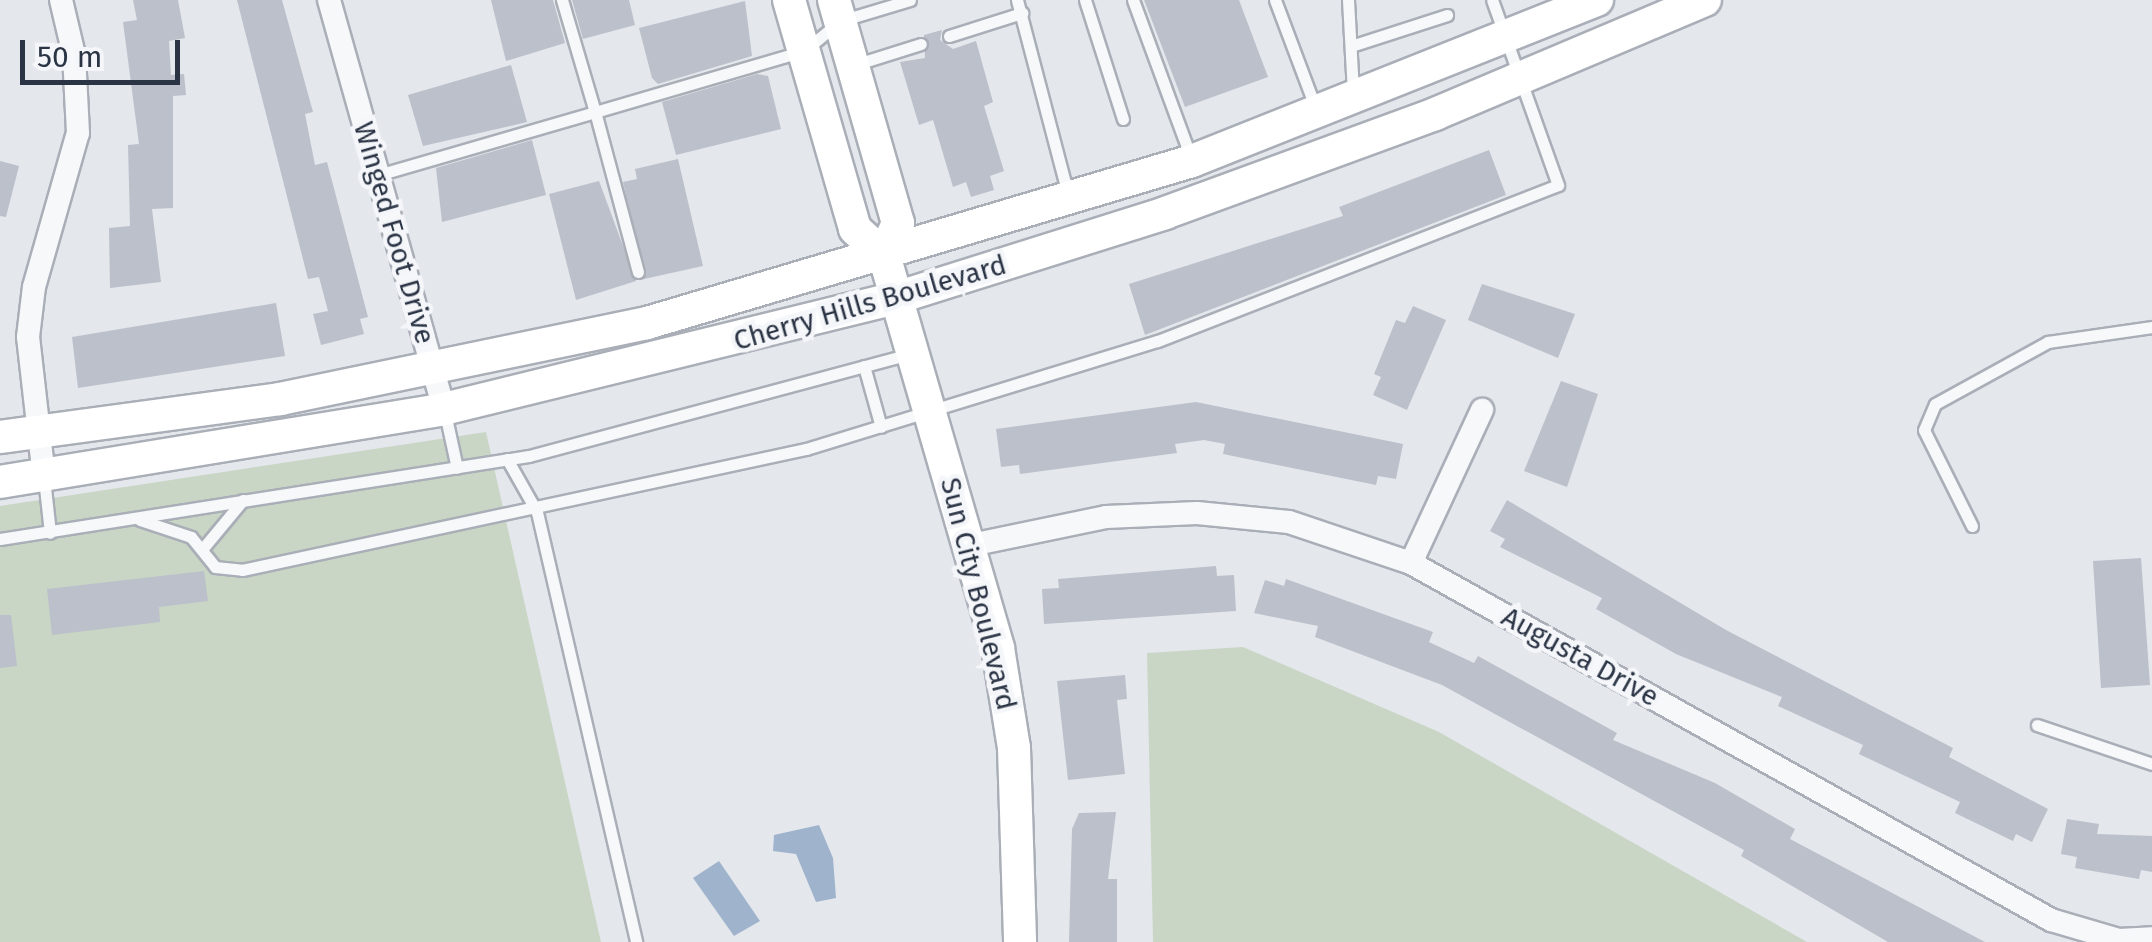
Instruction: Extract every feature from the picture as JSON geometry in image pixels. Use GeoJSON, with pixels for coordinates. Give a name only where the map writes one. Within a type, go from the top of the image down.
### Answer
{"type":"FeatureCollection","features":[{"type":"Feature","properties":{"kind":"street"},"geometry":{"type":"LineString","coordinates":[[44,477],[28,338],[34,287],[78,132],[61,0]]}},
{"type":"Feature","properties":{"kind":"street","name":"Winged Foot Drive"},"geometry":{"type":"LineString","coordinates":[[328,0],[444,409]]}},
{"type":"Feature","properties":{"kind":"street","name":"Sun City Boulevard"},"geometry":{"type":"LineString","coordinates":[[789,0],[855,229],[884,255],[971,544],[1014,748],[1020,942]]}},
{"type":"Feature","properties":{"kind":"street","name":"Cherry Hills Boulevard"},"geometry":{"type":"LineString","coordinates":[[0,437],[433,371],[647,323],[1192,161],[1505,41],[1597,0]]}},
{"type":"Feature","properties":{"kind":"street","name":"Cherry Hills Boulevard"},"geometry":{"type":"LineString","coordinates":[[0,482],[444,409],[896,298],[1165,213],[1515,81],[1705,0]]}},
{"type":"Feature","properties":{"kind":"street","name":"Sun City Boulevard"},"geometry":{"type":"LineString","coordinates":[[837,10],[898,223],[884,255]]}},
{"type":"Feature","properties":{"kind":"street"},"geometry":{"type":"LineString","coordinates":[[1411,563],[1482,410]]}},
{"type":"Feature","properties":{"kind":"street","name":"Augusta Drive"},"geometry":{"type":"LineString","coordinates":[[971,544],[1106,517],[1196,514],[1288,522],[1411,563],[2051,920],[2120,940],[2152,938]]}},
{"type":"Feature","properties":{"kind":"lane"},"geometry":{"type":"LineString","coordinates":[[562,0],[638,272]]}},
{"type":"Feature","properties":{"kind":"lane"},"geometry":{"type":"LineString","coordinates":[[378,175],[804,51],[837,10],[910,0]]}},
{"type":"Feature","properties":{"kind":"lane"},"geometry":{"type":"LineString","coordinates":[[1085,0],[1123,119]]}},
{"type":"Feature","properties":{"kind":"lane"},"geometry":{"type":"LineString","coordinates":[[1133,0],[1192,161]]}},
{"type":"Feature","properties":{"kind":"lane"},"geometry":{"type":"LineString","coordinates":[[1275,0],[1317,113]]}},
{"type":"Feature","properties":{"kind":"lane"},"geometry":{"type":"LineString","coordinates":[[1348,0],[1354,99]]}},
{"type":"Feature","properties":{"kind":"lane"},"geometry":{"type":"LineString","coordinates":[[140,520],[204,546],[215,568],[242,570],[537,512],[881,426],[1158,341],[1558,185],[1515,81],[1492,0]]}},
{"type":"Feature","properties":{"kind":"lane"},"geometry":{"type":"LineString","coordinates":[[949,36],[1020,7],[1069,198]]}},
{"type":"Feature","properties":{"kind":"lane"},"geometry":{"type":"LineString","coordinates":[[1351,46],[1448,15]]}},
{"type":"Feature","properties":{"kind":"lane"},"geometry":{"type":"LineString","coordinates":[[854,65],[922,44]]}},
{"type":"Feature","properties":{"kind":"lane"},"geometry":{"type":"LineString","coordinates":[[1972,526],[1924,430],[1935,404],[2048,342],[2152,327]]}},
{"type":"Feature","properties":{"kind":"lane"},"geometry":{"type":"LineString","coordinates":[[0,539],[140,520],[507,459],[913,354]]}},
{"type":"Feature","properties":{"kind":"lane"},"geometry":{"type":"LineString","coordinates":[[864,366],[881,426]]}},
{"type":"Feature","properties":{"kind":"lane"},"geometry":{"type":"LineString","coordinates":[[444,409],[458,468]]}},
{"type":"Feature","properties":{"kind":"lane"},"geometry":{"type":"LineString","coordinates":[[507,459],[537,512],[636,942]]}},
{"type":"Feature","properties":{"kind":"lane"},"geometry":{"type":"LineString","coordinates":[[44,477],[50,533]]}},
{"type":"Feature","properties":{"kind":"lane"},"geometry":{"type":"LineString","coordinates":[[204,546],[243,500]]}},
{"type":"Feature","properties":{"kind":"lane"},"geometry":{"type":"LineString","coordinates":[[2037,725],[2152,764]]}},
{"type":"Feature","properties":{"kind":"green space"},"geometry":{"type":"Polygon","coordinates":[[[486,432],[601,942],[0,942],[0,506],[486,432]]]}},
{"type":"Feature","properties":{"kind":"green space"},"geometry":{"type":"Polygon","coordinates":[[[1243,647],[1439,732],[1807,942],[1153,942],[1147,653],[1243,647]]]}},
{"type":"Feature","properties":{"kind":"water"},"geometry":{"type":"Polygon","coordinates":[[[819,825],[833,858],[836,898],[816,902],[796,854],[773,851],[774,835],[819,825]]]}},
{"type":"Feature","properties":{"kind":"water"},"geometry":{"type":"Polygon","coordinates":[[[719,861],[760,921],[734,936],[693,878],[719,861]]]}},
{"type":"Feature","properties":{"kind":"building"},"geometry":{"type":"Polygon","coordinates":[[[133,0],[178,0],[185,38],[169,41],[171,75],[184,74],[186,95],[173,96],[173,208],[152,209],[161,282],[110,288],[109,228],[130,226],[128,145],[139,144],[123,22],[137,20],[133,0]]]}},
{"type":"Feature","properties":{"kind":"building"},"geometry":{"type":"Polygon","coordinates":[[[237,0],[282,0],[313,112],[305,114],[315,165],[327,162],[368,317],[360,319],[364,334],[321,345],[313,314],[328,311],[319,277],[308,279],[237,0]]]}},
{"type":"Feature","properties":{"kind":"building"},"geometry":{"type":"Polygon","coordinates":[[[491,0],[553,0],[565,43],[506,61],[491,0]]]}},
{"type":"Feature","properties":{"kind":"building"},"geometry":{"type":"Polygon","coordinates":[[[572,0],[629,0],[635,25],[583,39],[572,0]]]}},
{"type":"Feature","properties":{"kind":"building"},"geometry":{"type":"Polygon","coordinates":[[[1144,0],[1239,0],[1268,77],[1185,107],[1144,0]]]}},
{"type":"Feature","properties":{"kind":"building"},"geometry":{"type":"Polygon","coordinates":[[[745,1],[752,56],[658,84],[652,78],[639,28],[745,1]]]}},
{"type":"Feature","properties":{"kind":"building"},"geometry":{"type":"Polygon","coordinates":[[[942,30],[940,40],[953,49],[976,41],[993,102],[984,106],[1004,171],[990,176],[994,190],[971,197],[966,182],[953,187],[933,120],[919,125],[900,62],[925,58],[924,35],[942,30]]]}},
{"type":"Feature","properties":{"kind":"building"},"geometry":{"type":"Polygon","coordinates":[[[511,65],[527,122],[423,146],[408,95],[511,65]]]}},
{"type":"Feature","properties":{"kind":"building"},"geometry":{"type":"Polygon","coordinates":[[[757,74],[768,76],[781,129],[676,155],[662,102],[757,74]]]}},
{"type":"Feature","properties":{"kind":"building"},"geometry":{"type":"Polygon","coordinates":[[[532,140],[546,195],[442,222],[436,168],[532,140]]]}},
{"type":"Feature","properties":{"kind":"building"},"geometry":{"type":"Polygon","coordinates":[[[1489,150],[1506,195],[1145,335],[1129,284],[1343,216],[1339,207],[1489,150]]]}},
{"type":"Feature","properties":{"kind":"building"},"geometry":{"type":"Polygon","coordinates":[[[678,159],[703,266],[644,279],[623,182],[637,179],[635,169],[678,159]]]}},
{"type":"Feature","properties":{"kind":"building"},"geometry":{"type":"Polygon","coordinates":[[[0,161],[19,166],[6,217],[0,216],[0,161]]]}},
{"type":"Feature","properties":{"kind":"building"},"geometry":{"type":"Polygon","coordinates":[[[599,181],[636,281],[576,300],[549,194],[599,181]]]}},
{"type":"Feature","properties":{"kind":"building"},"geometry":{"type":"Polygon","coordinates":[[[1482,284],[1575,314],[1558,358],[1468,320],[1482,284]]]}},
{"type":"Feature","properties":{"kind":"building"},"geometry":{"type":"Polygon","coordinates":[[[276,303],[285,356],[78,388],[72,337],[276,303]]]}},
{"type":"Feature","properties":{"kind":"building"},"geometry":{"type":"Polygon","coordinates":[[[1413,306],[1446,320],[1407,410],[1373,395],[1381,377],[1374,374],[1396,320],[1405,323],[1413,306]]]}},
{"type":"Feature","properties":{"kind":"building"},"geometry":{"type":"Polygon","coordinates":[[[1561,381],[1598,394],[1567,487],[1524,471],[1561,381]]]}},
{"type":"Feature","properties":{"kind":"building"},"geometry":{"type":"Polygon","coordinates":[[[1196,402],[1403,444],[1396,479],[1378,476],[1376,485],[1223,454],[1225,444],[1204,440],[1175,444],[1177,453],[1020,474],[1019,465],[1001,467],[996,429],[1196,402]]]}},
{"type":"Feature","properties":{"kind":"building"},"geometry":{"type":"Polygon","coordinates":[[[1507,500],[1726,630],[1953,748],[1949,757],[2048,809],[2032,842],[2016,834],[2013,841],[1955,813],[1960,802],[1859,754],[1863,745],[1778,706],[1782,697],[1676,654],[1596,609],[1602,598],[1500,547],[1505,539],[1490,531],[1507,500]]]}},
{"type":"Feature","properties":{"kind":"building"},"geometry":{"type":"Polygon","coordinates":[[[2141,558],[2150,685],[2101,688],[2093,561],[2141,558]]]}},
{"type":"Feature","properties":{"kind":"building"},"geometry":{"type":"Polygon","coordinates":[[[1216,566],[1217,576],[1234,575],[1236,611],[1044,624],[1042,589],[1059,588],[1058,579],[1216,566]]]}},
{"type":"Feature","properties":{"kind":"building"},"geometry":{"type":"Polygon","coordinates":[[[204,571],[208,601],[159,607],[160,622],[52,635],[47,589],[204,571]]]}},
{"type":"Feature","properties":{"kind":"building"},"geometry":{"type":"Polygon","coordinates":[[[1286,579],[1433,632],[1429,642],[1474,663],[1478,656],[1617,733],[1613,740],[1715,783],[1795,829],[1790,839],[1985,942],[1888,942],[1741,856],[1744,850],[1442,685],[1315,637],[1318,626],[1254,613],[1265,580],[1284,586],[1286,579]]]}},
{"type":"Feature","properties":{"kind":"building"},"geometry":{"type":"Polygon","coordinates":[[[0,615],[11,615],[17,666],[0,668],[0,615]]]}},
{"type":"Feature","properties":{"kind":"building"},"geometry":{"type":"Polygon","coordinates":[[[1125,675],[1127,699],[1117,700],[1125,774],[1068,780],[1057,681],[1125,675]]]}},
{"type":"Feature","properties":{"kind":"building"},"geometry":{"type":"Polygon","coordinates":[[[1116,812],[1108,879],[1117,879],[1117,942],[1069,942],[1072,829],[1079,813],[1116,812]]]}},
{"type":"Feature","properties":{"kind":"building"},"geometry":{"type":"Polygon","coordinates":[[[2067,819],[2099,824],[2097,834],[2152,836],[2152,872],[2141,870],[2139,879],[2075,868],[2077,857],[2061,854],[2067,819]]]}}]}
